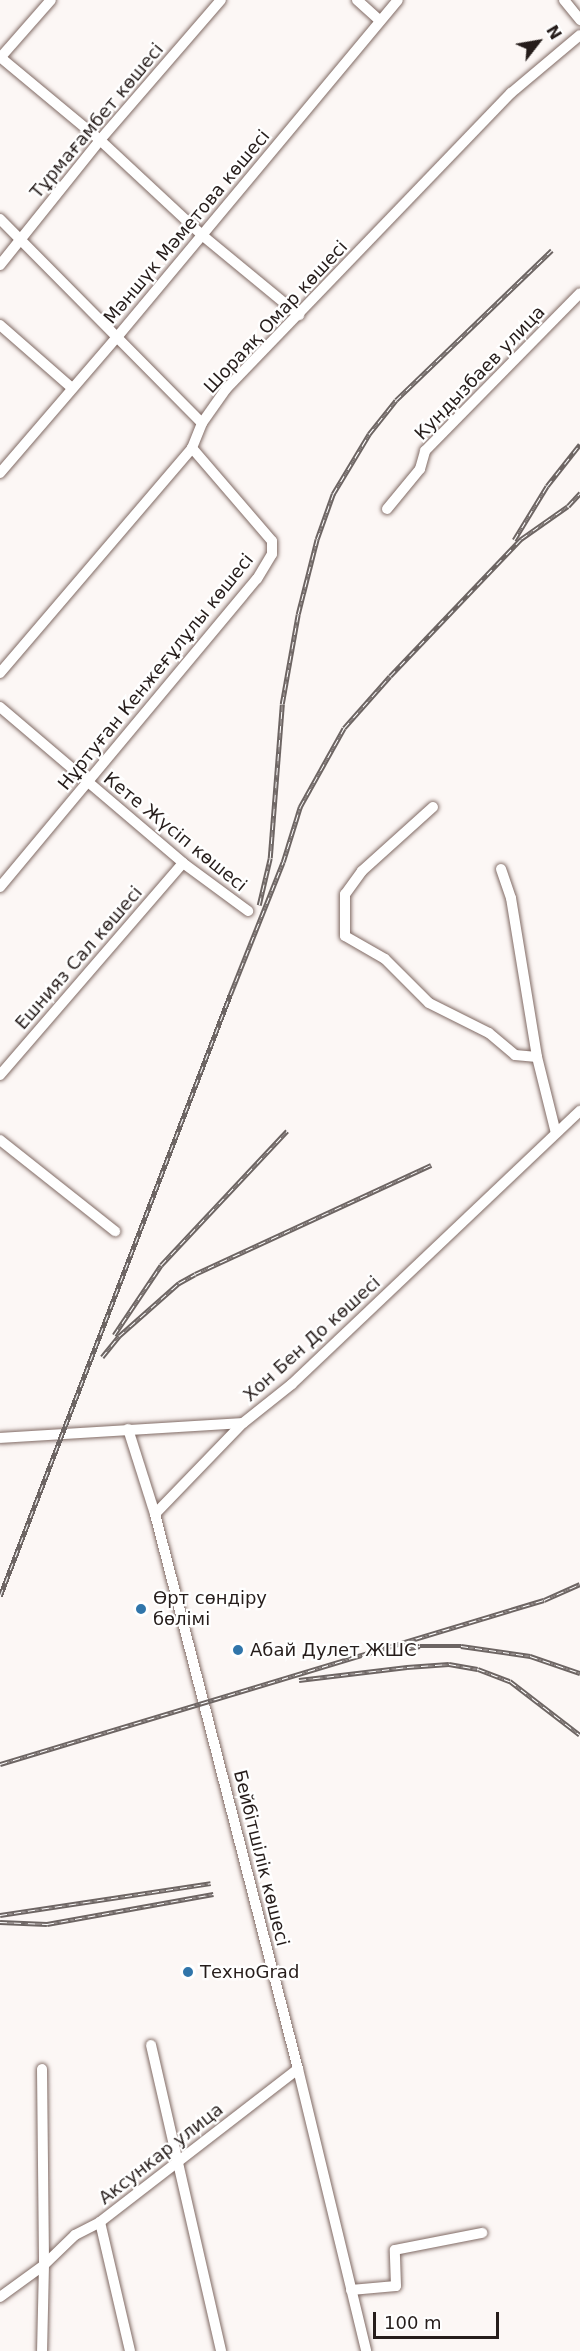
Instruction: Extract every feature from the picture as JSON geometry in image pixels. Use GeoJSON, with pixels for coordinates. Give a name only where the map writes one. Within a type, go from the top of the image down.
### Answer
{"type":"FeatureCollection","features":[{"type":"Feature","properties":{"kind":"street"},"geometry":{"type":"LineString","coordinates":[[51,0],[0,57],[100,140],[202,235],[299,315]]}},
{"type":"Feature","properties":{"kind":"street","name":"Тұрмағамбет көшесі"},"geometry":{"type":"LineString","coordinates":[[0,265],[100,140],[221,0]]}},
{"type":"Feature","properties":{"kind":"street"},"geometry":{"type":"LineString","coordinates":[[357,0],[380,21]]}},
{"type":"Feature","properties":{"kind":"street","name":"Мәншүк Мәметова көшесі"},"geometry":{"type":"LineString","coordinates":[[0,473],[118,336],[398,0]]}},
{"type":"Feature","properties":{"kind":"street"},"geometry":{"type":"LineString","coordinates":[[564,0],[580,20]]}},
{"type":"Feature","properties":{"kind":"street","name":"Шораяқ Омар көшесі"},"geometry":{"type":"LineString","coordinates":[[0,673],[192,448],[202,423],[226,389],[511,93],[580,35]]}},
{"type":"Feature","properties":{"kind":"street"},"geometry":{"type":"LineString","coordinates":[[0,219],[202,423]]}},
{"type":"Feature","properties":{"kind":"street","name":"Кундызбаев улица"},"geometry":{"type":"LineString","coordinates":[[387,509],[420,469],[425,451],[580,293]]}},
{"type":"Feature","properties":{"kind":"street"},"geometry":{"type":"LineString","coordinates":[[0,325],[72,388]]}},
{"type":"Feature","properties":{"kind":"street","name":"Нұртуған Кенжеғұлұлы көшесі"},"geometry":{"type":"LineString","coordinates":[[0,887],[257,579],[272,554],[272,541],[192,448]]}},
{"type":"Feature","properties":{"kind":"street","name":"Кете Жүсіп көшесі"},"geometry":{"type":"LineString","coordinates":[[0,707],[183,862],[248,911]]}},
{"type":"Feature","properties":{"kind":"street"},"geometry":{"type":"LineString","coordinates":[[433,807],[362,870],[345,894],[345,936],[385,959],[429,1003],[489,1033],[515,1055],[537,1057]]}},
{"type":"Feature","properties":{"kind":"street","name":"Ешнияз Сал көшесі"},"geometry":{"type":"LineString","coordinates":[[0,1075],[183,862]]}},
{"type":"Feature","properties":{"kind":"street"},"geometry":{"type":"LineString","coordinates":[[501,869],[511,898],[537,1057],[556,1133]]}},
{"type":"Feature","properties":{"kind":"street","name":"Хон Бен До көшесі"},"geometry":{"type":"LineString","coordinates":[[0,1438],[243,1423],[292,1384],[580,1111]]}},
{"type":"Feature","properties":{"kind":"street"},"geometry":{"type":"LineString","coordinates":[[0,1140],[115,1231]]}},
{"type":"Feature","properties":{"kind":"street"},"geometry":{"type":"LineString","coordinates":[[155,1514],[243,1423]]}},
{"type":"Feature","properties":{"kind":"street","name":"Бейбітшілік көшесі"},"geometry":{"type":"LineString","coordinates":[[128,1429],[155,1514],[298,2069],[366,2351]]}},
{"type":"Feature","properties":{"kind":"street"},"geometry":{"type":"LineString","coordinates":[[151,2045],[221,2351]]}},
{"type":"Feature","properties":{"kind":"street"},"geometry":{"type":"LineString","coordinates":[[42,2069],[44,2265],[42,2351]]}},
{"type":"Feature","properties":{"kind":"street","name":"Аксункар улица"},"geometry":{"type":"LineString","coordinates":[[0,2297],[44,2265],[75,2235],[100,2222],[298,2069]]}},
{"type":"Feature","properties":{"kind":"street"},"geometry":{"type":"LineString","coordinates":[[100,2222],[130,2351]]}},
{"type":"Feature","properties":{"kind":"street"},"geometry":{"type":"LineString","coordinates":[[351,2290],[396,2286],[395,2250],[482,2233]]}},
{"type":"Feature","properties":{"kind":"railway"},"geometry":{"type":"LineString","coordinates":[[259,905],[270,858],[282,704],[298,614],[317,539],[333,494],[369,434],[396,400],[552,250]]}},
{"type":"Feature","properties":{"kind":"railway"},"geometry":{"type":"LineString","coordinates":[[514,540],[547,486],[580,444]]}},
{"type":"Feature","properties":{"kind":"railway"},"geometry":{"type":"LineString","coordinates":[[0,1596],[283,862],[300,807],[344,728],[390,676],[521,539],[568,506],[580,493]]}},
{"type":"Feature","properties":{"kind":"railway"},"geometry":{"type":"LineString","coordinates":[[114,1335],[161,1265],[287,1131]]}},
{"type":"Feature","properties":{"kind":"railway"},"geometry":{"type":"LineString","coordinates":[[102,1357],[119,1336],[179,1283],[431,1165]]}},
{"type":"Feature","properties":{"kind":"railway"},"geometry":{"type":"LineString","coordinates":[[0,1764],[544,1600],[580,1584]]}},
{"type":"Feature","properties":{"kind":"railway"},"geometry":{"type":"LineString","coordinates":[[404,1649],[420,1646],[461,1646],[530,1656],[580,1673]]}},
{"type":"Feature","properties":{"kind":"railway"},"geometry":{"type":"LineString","coordinates":[[299,1680],[449,1664],[478,1669],[510,1681],[580,1735]]}},
{"type":"Feature","properties":{"kind":"railway"},"geometry":{"type":"LineString","coordinates":[[0,1915],[211,1883]]}},
{"type":"Feature","properties":{"kind":"railway"},"geometry":{"type":"LineString","coordinates":[[0,1922],[47,1924],[213,1894]]}},
{"type":"Feature","properties":{"kind":"place","name":"Өрт сөндіру бөлімі"},"geometry":{"type":"Point","coordinates":[141,1609]}},
{"type":"Feature","properties":{"kind":"place","name":"Абай Дулет ЖШС"},"geometry":{"type":"Point","coordinates":[238,1650]}},
{"type":"Feature","properties":{"kind":"place","name":"ТехноGrad"},"geometry":{"type":"Point","coordinates":[188,1972]}}]}
